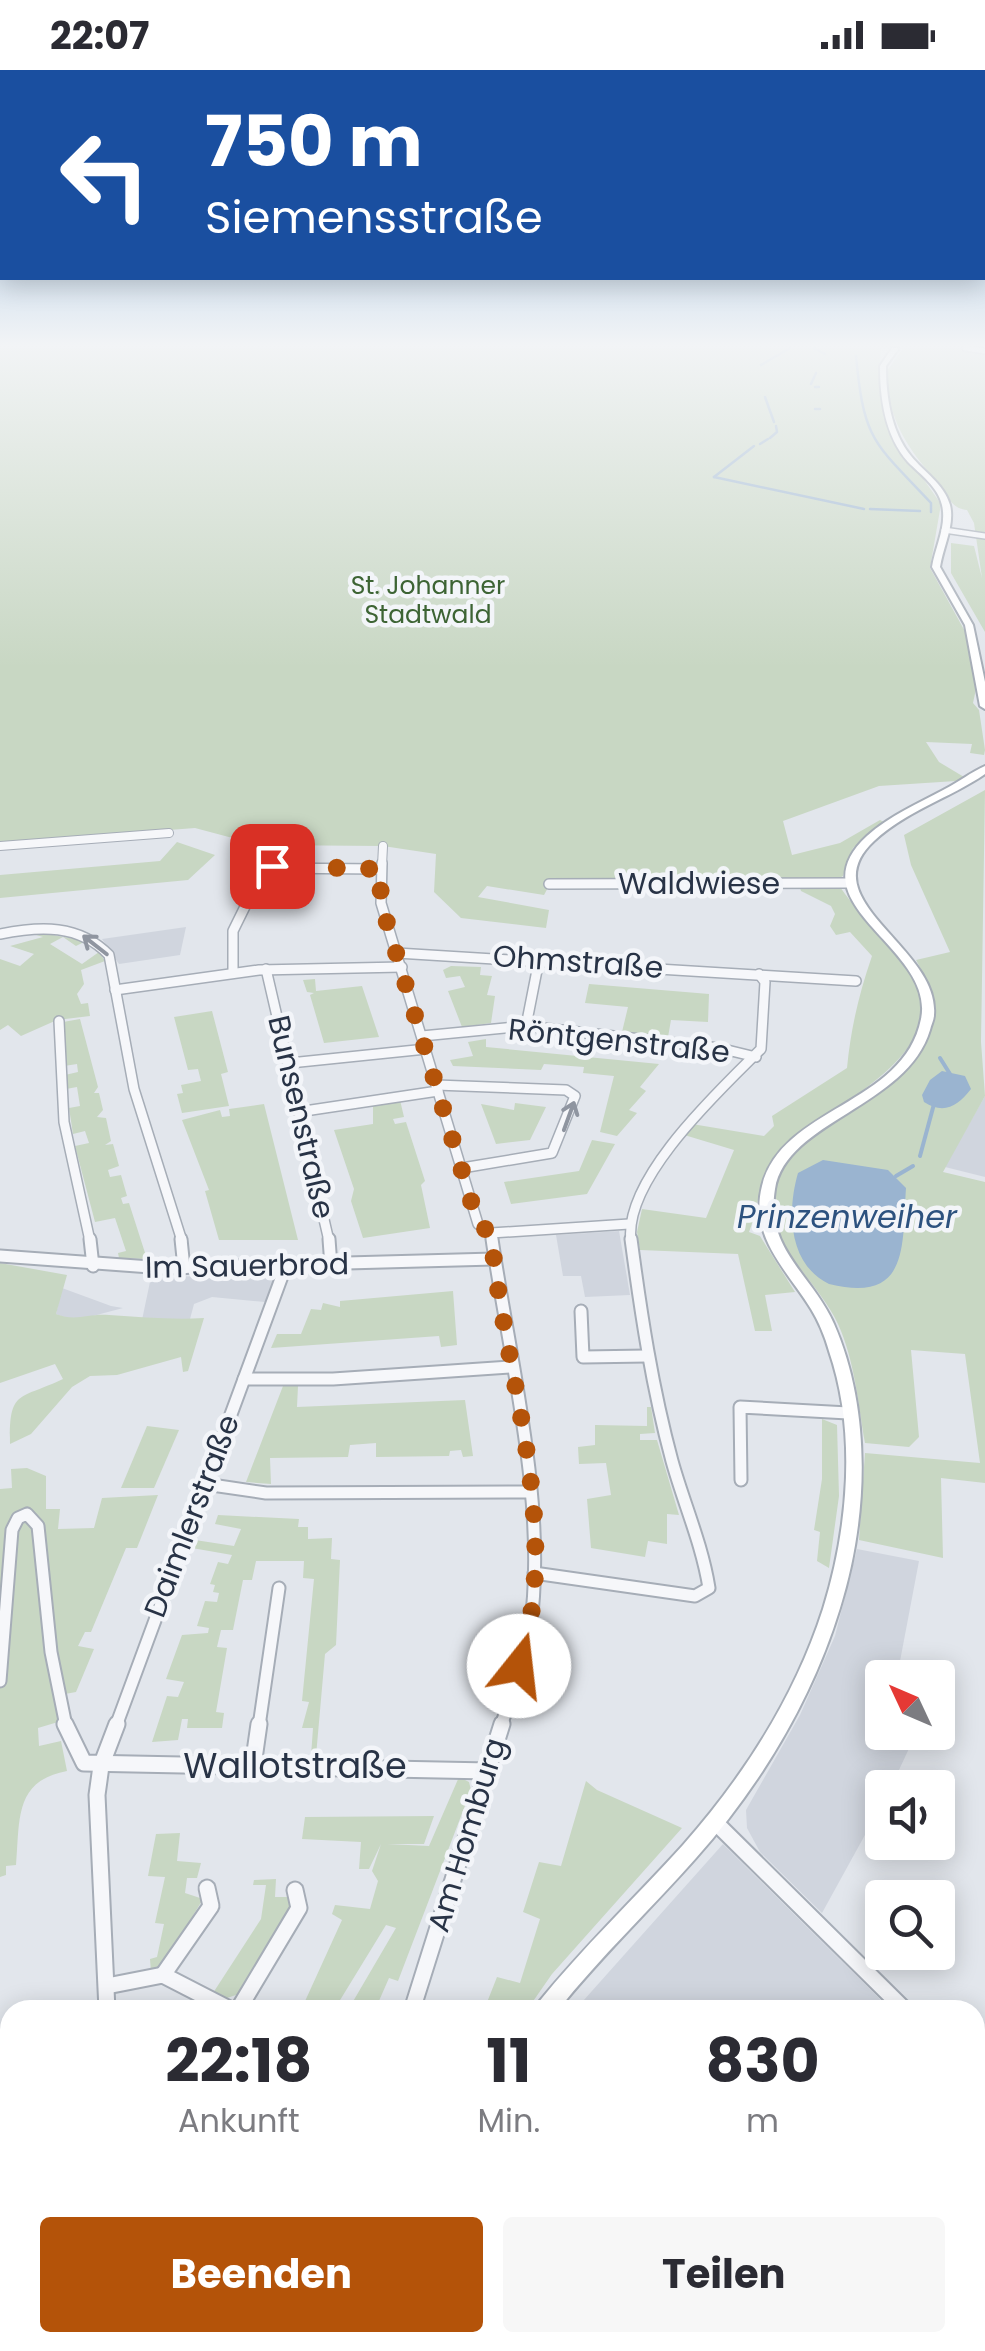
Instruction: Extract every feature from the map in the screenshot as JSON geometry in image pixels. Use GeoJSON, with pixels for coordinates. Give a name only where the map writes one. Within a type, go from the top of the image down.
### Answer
{"type":"FeatureCollection","features":[{"type":"Feature","properties":{"kind":"main road"},"geometry":{"type":"LineString","coordinates":[[907,454],[940,494],[946,510],[936,572],[969,625],[985,706]]}},
{"type":"Feature","properties":{"kind":"main road"},"geometry":{"type":"LineString","coordinates":[[555,2000],[715,1822],[796,1695],[830,1610],[847,1542],[848,1413],[831,1336],[815,1304],[778,1251],[766,1202],[772,1176],[787,1154],[905,1064],[925,1027],[928,1002],[918,973],[863,907],[850,883],[852,862],[866,842],[985,768]]}},
{"type":"Feature","properties":{"kind":"street"},"geometry":{"type":"LineString","coordinates":[[944,530],[985,536]]}},
{"type":"Feature","properties":{"kind":"street"},"geometry":{"type":"LineString","coordinates":[[0,846],[168,833]]}},
{"type":"Feature","properties":{"kind":"street","name":"Am Homburg"},"geometry":{"type":"LineString","coordinates":[[382,846],[381,903],[478,1224],[491,1233],[530,1492],[534,1573],[530,1633],[415,2000]]}},
{"type":"Feature","properties":{"kind":"street"},"geometry":{"type":"LineString","coordinates":[[233,974],[230,954],[238,914],[264,868],[380,869]]}},
{"type":"Feature","properties":{"kind":"street","name":"Waldwiese"},"geometry":{"type":"LineString","coordinates":[[549,884],[850,883]]}},
{"type":"Feature","properties":{"kind":"street"},"geometry":{"type":"LineString","coordinates":[[0,934],[47,928],[86,936],[109,955],[134,1088],[186,1254],[184,1268]]}},
{"type":"Feature","properties":{"kind":"street","name":"Ohmstraße"},"geometry":{"type":"LineString","coordinates":[[396,953],[856,981]]}},
{"type":"Feature","properties":{"kind":"street"},"geometry":{"type":"LineString","coordinates":[[526,1026],[539,960]]}},
{"type":"Feature","properties":{"kind":"street"},"geometry":{"type":"LineString","coordinates":[[115,990],[266,969],[402,968]]}},
{"type":"Feature","properties":{"kind":"street","name":"Bunsenstraße"},"geometry":{"type":"LineString","coordinates":[[266,969],[330,1238],[331,1266]]}},
{"type":"Feature","properties":{"kind":"street"},"geometry":{"type":"LineString","coordinates":[[534,1573],[695,1596],[705,1594],[709,1580],[672,1464],[646,1356],[629,1224],[672,1140],[756,1056],[764,1039],[765,982],[759,974]]}},
{"type":"Feature","properties":{"kind":"street"},"geometry":{"type":"LineString","coordinates":[[59,1021],[64,1122],[88,1223],[92,1266]]}},
{"type":"Feature","properties":{"kind":"street","name":"Röntgenstraße"},"geometry":{"type":"LineString","coordinates":[[422,1036],[526,1026],[756,1056]]}},
{"type":"Feature","properties":{"kind":"street"},"geometry":{"type":"LineString","coordinates":[[290,1063],[426,1049]]}},
{"type":"Feature","properties":{"kind":"street"},"geometry":{"type":"LineString","coordinates":[[298,1112],[437,1088],[518,1087],[574,1094],[552,1154],[462,1168]]}},
{"type":"Feature","properties":{"kind":"street"},"geometry":{"type":"LineString","coordinates":[[491,1233],[629,1224]]}},
{"type":"Feature","properties":{"kind":"street","name":"Im Sauerbrod"},"geometry":{"type":"LineString","coordinates":[[0,1256],[92,1266],[184,1268],[494,1259]]}},
{"type":"Feature","properties":{"kind":"street","name":"Daimlerstraße"},"geometry":{"type":"LineString","coordinates":[[106,2000],[97,1795],[101,1766],[285,1268]]}},
{"type":"Feature","properties":{"kind":"street"},"geometry":{"type":"LineString","coordinates":[[580,1311],[586,1358],[646,1356]]}},
{"type":"Feature","properties":{"kind":"street"},"geometry":{"type":"LineString","coordinates":[[244,1379],[334,1379],[510,1367]]}},
{"type":"Feature","properties":{"kind":"street"},"geometry":{"type":"LineString","coordinates":[[741,1480],[740,1407],[848,1413]]}},
{"type":"Feature","properties":{"kind":"street"},"geometry":{"type":"LineString","coordinates":[[205,1484],[266,1493],[530,1492]]}},
{"type":"Feature","properties":{"kind":"street"},"geometry":{"type":"LineString","coordinates":[[0,1681],[12,1530],[18,1518],[26,1514],[38,1526],[50,1649],[74,1749],[84,1762],[101,1766]]}},
{"type":"Feature","properties":{"kind":"street"},"geometry":{"type":"LineString","coordinates":[[253,1766],[279,1588]]}},
{"type":"Feature","properties":{"kind":"street","name":"Wallotstraße"},"geometry":{"type":"LineString","coordinates":[[101,1766],[455,1766],[489,1772]]}},
{"type":"Feature","properties":{"kind":"street"},"geometry":{"type":"LineString","coordinates":[[715,1822],[894,2000]]}},
{"type":"Feature","properties":{"kind":"street"},"geometry":{"type":"LineString","coordinates":[[163,1975],[211,1906],[207,1888]]}},
{"type":"Feature","properties":{"kind":"street"},"geometry":{"type":"LineString","coordinates":[[240,2000],[300,1908],[295,1890]]}},
{"type":"Feature","properties":{"kind":"street"},"geometry":{"type":"LineString","coordinates":[[106,1986],[163,1975],[214,2000]]}},
{"type":"Feature","properties":{"kind":"shaded area"},"geometry":{"type":"Polygon","coordinates":[[[186,927],[180,955],[119,964],[102,939],[186,927]]]}},
{"type":"Feature","properties":{"kind":"shaded area"},"geometry":{"type":"Polygon","coordinates":[[[985,1096],[985,1177],[945,1167],[949,1159],[985,1096]]]}},
{"type":"Feature","properties":{"kind":"shaded area"},"geometry":{"type":"Polygon","coordinates":[[[619,1231],[630,1295],[585,1297],[581,1276],[563,1276],[556,1235],[619,1231]]]}},
{"type":"Feature","properties":{"kind":"shaded area"},"geometry":{"type":"Polygon","coordinates":[[[276,1275],[265,1302],[212,1297],[194,1304],[190,1319],[142,1320],[151,1277],[276,1275]]]}},
{"type":"Feature","properties":{"kind":"shaded area"},"geometry":{"type":"Polygon","coordinates":[[[62,1288],[123,1308],[74,1321],[56,1314],[62,1288]]]}},
{"type":"Feature","properties":{"kind":"shaded area"},"geometry":{"type":"Polygon","coordinates":[[[857,1549],[919,1561],[900,1660],[865,1660],[865,1750],[908,1750],[899,1770],[865,1770],[865,1835],[822,1913],[760,1852],[747,1828],[746,1810],[800,1715],[835,1636],[857,1549]]]}},
{"type":"Feature","properties":{"kind":"shaded area"},"geometry":{"type":"Polygon","coordinates":[[[723,1844],[881,2000],[584,2000],[723,1844]]]}},
{"type":"Feature","properties":{"kind":"green space","name":"St. Johanner Stadtwald"},"geometry":{"type":"Polygon","coordinates":[[[0,454],[906,454],[941,504],[930,568],[967,635],[976,689],[973,703],[979,710],[984,755],[970,753],[972,744],[926,742],[939,762],[964,777],[956,781],[879,786],[783,821],[792,855],[840,843],[880,820],[886,823],[853,848],[843,876],[836,880],[912,973],[919,989],[921,1016],[912,1041],[894,1064],[791,1143],[768,1170],[749,1232],[760,1236],[795,1292],[765,1295],[772,1331],[755,1331],[738,1254],[640,1250],[637,1232],[642,1209],[706,1218],[734,1150],[681,1134],[692,1124],[764,1136],[774,1126],[772,1116],[847,1068],[856,1011],[872,956],[850,932],[836,935],[830,926],[835,914],[831,906],[801,891],[798,881],[551,882],[544,895],[487,886],[478,897],[549,910],[546,928],[461,918],[434,892],[436,854],[383,846],[259,845],[195,828],[0,843],[0,454]]]}},
{"type":"Feature","properties":{"kind":"green space"},"geometry":{"type":"Polygon","coordinates":[[[916,454],[985,454],[985,632],[951,573],[951,543],[974,546],[982,578],[974,523],[967,510],[953,504],[916,454]]]}},
{"type":"Feature","properties":{"kind":"green space"},"geometry":{"type":"Polygon","coordinates":[[[985,790],[981,1042],[985,1096],[943,1172],[985,1182],[985,1483],[941,1478],[943,1558],[859,1540],[865,1453],[980,1463],[965,1354],[911,1350],[919,1437],[909,1447],[865,1443],[844,1338],[828,1306],[780,1237],[772,1198],[778,1176],[797,1148],[886,1083],[912,1060],[928,1034],[931,1001],[916,960],[950,952],[911,865],[904,835],[985,790]]]}},
{"type":"Feature","properties":{"kind":"green space"},"geometry":{"type":"Polygon","coordinates":[[[177,842],[215,855],[188,880],[0,898],[0,875],[160,861],[177,842]]]}},
{"type":"Feature","properties":{"kind":"green space"},"geometry":{"type":"Polygon","coordinates":[[[36,932],[86,941],[76,946],[63,937],[50,944],[82,964],[99,952],[105,961],[81,970],[84,984],[77,994],[81,1004],[88,1003],[90,1016],[57,1020],[21,1036],[8,1025],[0,1030],[0,959],[20,966],[34,954],[10,946],[43,937],[33,934],[36,932]]]}},
{"type":"Feature","properties":{"kind":"green space"},"geometry":{"type":"Polygon","coordinates":[[[451,966],[481,967],[480,975],[492,976],[487,995],[495,996],[491,1023],[462,1027],[448,991],[465,987],[460,976],[446,978],[443,970],[451,966]]]}},
{"type":"Feature","properties":{"kind":"green space"},"geometry":{"type":"Polygon","coordinates":[[[315,979],[316,991],[362,986],[379,1037],[324,1043],[310,995],[314,993],[307,992],[303,980],[315,979]]]}},
{"type":"Feature","properties":{"kind":"green space"},"geometry":{"type":"Polygon","coordinates":[[[589,984],[709,994],[708,1022],[671,1020],[668,1037],[622,1032],[628,1007],[585,1003],[589,984]]]}},
{"type":"Feature","properties":{"kind":"green space"},"geometry":{"type":"Polygon","coordinates":[[[212,1011],[228,1072],[221,1074],[229,1106],[182,1113],[177,1094],[183,1093],[181,1085],[201,1081],[198,1069],[188,1070],[174,1017],[212,1011]]]}},
{"type":"Feature","properties":{"kind":"green space"},"geometry":{"type":"Polygon","coordinates":[[[80,1019],[98,1087],[94,1093],[99,1093],[103,1110],[97,1117],[106,1118],[111,1141],[105,1145],[113,1144],[119,1166],[108,1170],[110,1177],[121,1175],[127,1196],[121,1198],[123,1204],[129,1203],[147,1259],[119,1258],[118,1253],[126,1251],[115,1218],[95,1222],[75,1146],[89,1143],[85,1131],[73,1134],[69,1108],[80,1106],[77,1087],[66,1089],[65,1075],[78,1072],[77,1064],[64,1066],[63,1022],[80,1019]]]}},
{"type":"Feature","properties":{"kind":"green space"},"geometry":{"type":"Polygon","coordinates":[[[486,1039],[486,1047],[659,1064],[640,1087],[646,1091],[629,1110],[637,1113],[617,1136],[600,1132],[614,1076],[583,1073],[584,1067],[544,1064],[541,1070],[453,1066],[450,1060],[473,1056],[468,1042],[486,1039]]]}},
{"type":"Feature","properties":{"kind":"green space"},"geometry":{"type":"Polygon","coordinates":[[[400,1100],[404,1117],[393,1119],[395,1124],[406,1122],[425,1181],[421,1185],[430,1228],[363,1238],[351,1201],[354,1189],[334,1130],[373,1124],[373,1106],[400,1100]]]}},
{"type":"Feature","properties":{"kind":"green space"},"geometry":{"type":"Polygon","coordinates":[[[515,1103],[546,1107],[530,1140],[496,1144],[481,1104],[514,1110],[515,1103]]]}},
{"type":"Feature","properties":{"kind":"green space"},"geometry":{"type":"Polygon","coordinates":[[[264,1104],[298,1240],[219,1240],[205,1191],[209,1190],[182,1120],[220,1110],[222,1117],[230,1116],[229,1109],[264,1104]]]}},
{"type":"Feature","properties":{"kind":"green space"},"geometry":{"type":"Polygon","coordinates":[[[592,1140],[615,1144],[587,1194],[511,1204],[504,1182],[579,1171],[592,1140]]]}},
{"type":"Feature","properties":{"kind":"green space"},"geometry":{"type":"Polygon","coordinates":[[[0,1263],[67,1275],[56,1314],[63,1316],[204,1318],[188,1371],[183,1372],[181,1357],[117,1375],[90,1376],[72,1387],[31,1434],[10,1444],[15,1405],[27,1394],[63,1379],[55,1364],[0,1383],[0,1263]]]}},
{"type":"Feature","properties":{"kind":"green space"},"geometry":{"type":"Polygon","coordinates":[[[453,1291],[457,1345],[441,1347],[439,1336],[271,1348],[277,1334],[301,1334],[311,1309],[321,1310],[323,1303],[340,1307],[340,1301],[453,1291]]]}},
{"type":"Feature","properties":{"kind":"green space"},"geometry":{"type":"Polygon","coordinates":[[[283,1386],[298,1386],[297,1407],[465,1400],[473,1456],[463,1457],[461,1450],[450,1451],[449,1456],[376,1457],[376,1443],[350,1445],[348,1457],[270,1458],[271,1484],[246,1482],[283,1386]]]}},
{"type":"Feature","properties":{"kind":"green space"},"geometry":{"type":"Polygon","coordinates":[[[647,1407],[651,1407],[655,1433],[640,1434],[640,1440],[657,1440],[679,1515],[667,1514],[667,1544],[648,1541],[645,1557],[591,1548],[587,1499],[611,1495],[606,1463],[579,1464],[578,1447],[595,1445],[595,1425],[647,1426],[647,1407]]]}},
{"type":"Feature","properties":{"kind":"green space"},"geometry":{"type":"Polygon","coordinates":[[[822,1419],[837,1425],[839,1496],[829,1568],[817,1561],[820,1532],[814,1530],[822,1479],[822,1419]]]}},
{"type":"Feature","properties":{"kind":"green space"},"geometry":{"type":"Polygon","coordinates":[[[147,1426],[179,1430],[154,1488],[121,1488],[147,1426]]]}},
{"type":"Feature","properties":{"kind":"green space"},"geometry":{"type":"Polygon","coordinates":[[[27,1468],[46,1476],[46,1509],[60,1509],[58,1529],[94,1528],[102,1498],[158,1495],[137,1548],[126,1548],[91,1632],[85,1632],[78,1646],[94,1649],[76,1692],[54,1696],[58,1722],[38,1728],[39,1746],[61,1741],[67,1771],[37,1783],[29,1793],[20,1818],[16,1865],[6,1866],[6,1875],[0,1877],[0,1489],[12,1488],[11,1469],[27,1468]]]}},
{"type":"Feature","properties":{"kind":"green space"},"geometry":{"type":"Polygon","coordinates":[[[218,1515],[299,1519],[298,1527],[308,1527],[308,1539],[332,1538],[331,1559],[340,1560],[336,1645],[325,1654],[316,1756],[311,1756],[313,1728],[302,1728],[309,1702],[302,1701],[314,1579],[303,1578],[304,1561],[256,1561],[252,1580],[243,1580],[233,1630],[221,1630],[217,1647],[227,1648],[216,1712],[224,1713],[222,1728],[187,1728],[188,1719],[182,1719],[178,1740],[152,1742],[167,1696],[178,1697],[184,1682],[166,1679],[182,1635],[208,1633],[209,1628],[197,1626],[205,1601],[217,1602],[219,1593],[213,1592],[215,1585],[210,1584],[218,1562],[228,1564],[232,1555],[192,1548],[195,1540],[234,1546],[241,1529],[215,1524],[218,1515]]]}},
{"type":"Feature","properties":{"kind":"green space"},"geometry":{"type":"Polygon","coordinates":[[[459,1777],[469,1782],[471,1790],[398,1981],[389,1978],[379,2000],[354,2000],[396,1928],[386,1925],[340,2000],[306,2000],[342,1920],[332,1914],[335,1905],[370,1909],[378,1881],[372,1871],[381,1844],[369,1869],[359,1869],[361,1842],[302,1839],[305,1817],[434,1816],[424,1844],[387,1844],[429,1846],[459,1777]]]}},
{"type":"Feature","properties":{"kind":"green space"},"geometry":{"type":"Polygon","coordinates":[[[586,1781],[597,1790],[682,1828],[552,1974],[534,2000],[488,2000],[497,1977],[520,1983],[540,1919],[523,1912],[539,1862],[561,1866],[586,1781]]]}},
{"type":"Feature","properties":{"kind":"green space"},"geometry":{"type":"Polygon","coordinates":[[[180,1833],[177,1861],[201,1863],[197,1878],[187,1878],[185,1893],[203,1899],[165,1962],[151,1972],[150,1959],[157,1957],[164,1924],[155,1923],[165,1877],[148,1876],[156,1834],[180,1833]]]}},
{"type":"Feature","properties":{"kind":"green space"},"geometry":{"type":"Polygon","coordinates":[[[276,1879],[275,1897],[287,1897],[293,1906],[239,1994],[227,1998],[213,1993],[261,1919],[266,1885],[253,1885],[254,1880],[276,1879]]]}},
{"type":"Feature","properties":{"kind":"water"},"geometry":{"type":"Polygon","coordinates":[[[942,1071],[965,1076],[971,1089],[956,1104],[938,1108],[924,1102],[922,1095],[930,1080],[942,1071]]]}},
{"type":"Feature","properties":{"kind":"water","name":"Prinzenweiher"},"geometry":{"type":"Polygon","coordinates":[[[823,1160],[888,1170],[906,1188],[904,1230],[896,1265],[888,1278],[875,1286],[829,1284],[815,1275],[798,1250],[792,1204],[798,1173],[823,1160]]]}},
{"type":"Feature","properties":{"kind":"waterway"},"geometry":{"type":"LineString","coordinates":[[743,454],[714,477],[864,509]]}},
{"type":"Feature","properties":{"kind":"waterway"},"geometry":{"type":"LineString","coordinates":[[886,454],[931,503],[931,512]]}},
{"type":"Feature","properties":{"kind":"waterway"},"geometry":{"type":"LineString","coordinates":[[870,509],[920,511]]}},
{"type":"Feature","properties":{"kind":"waterway"},"geometry":{"type":"LineString","coordinates":[[940,1058],[950,1074]]}},
{"type":"Feature","properties":{"kind":"waterway"},"geometry":{"type":"LineString","coordinates":[[920,1156],[934,1104]]}},
{"type":"Feature","properties":{"kind":"waterway"},"geometry":{"type":"LineString","coordinates":[[896,1176],[913,1166]]}},
{"type":"Feature","properties":{"kind":"route"},"geometry":{"type":"LineString","coordinates":[[272,866],[380,869],[381,903],[478,1224],[491,1233],[530,1492],[532,1622],[519,1666]]}}]}
